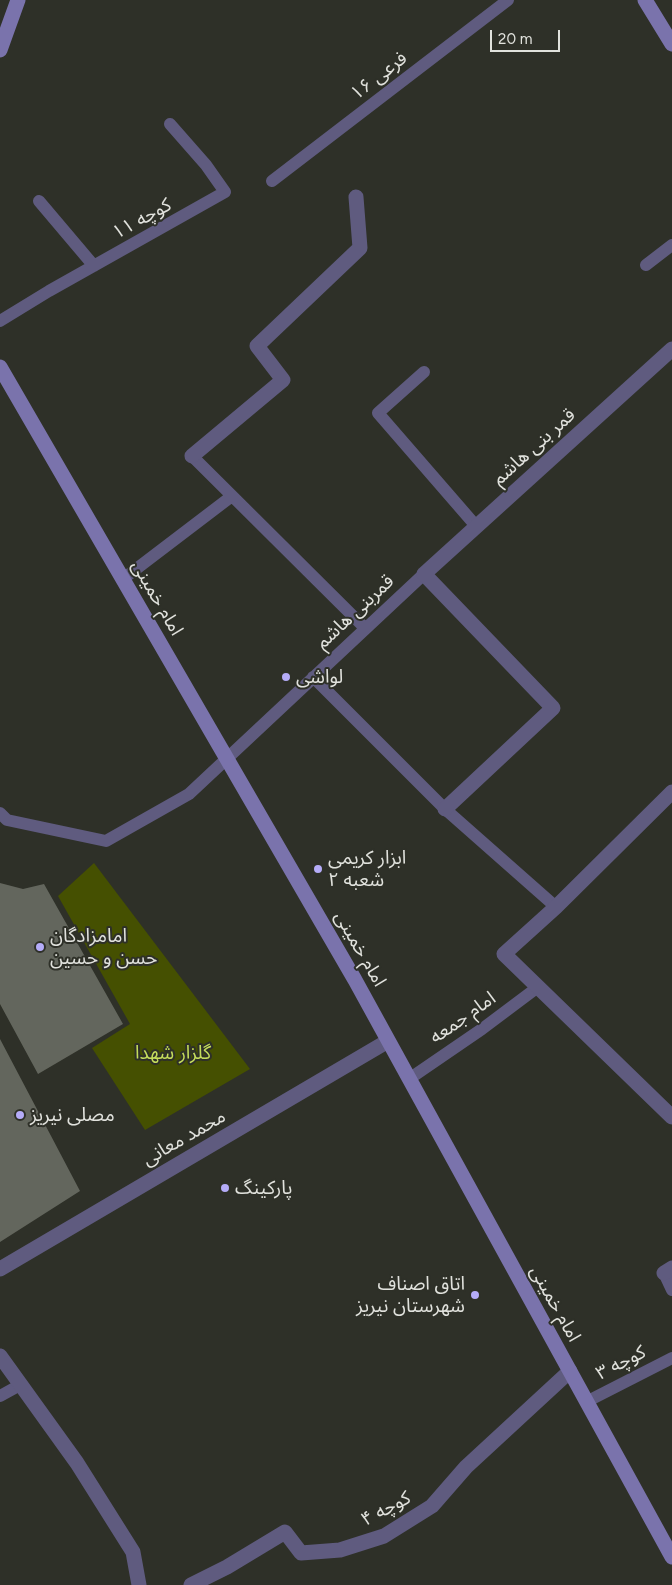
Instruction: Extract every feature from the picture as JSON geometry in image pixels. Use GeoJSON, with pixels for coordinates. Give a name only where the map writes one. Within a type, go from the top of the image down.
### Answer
{"type":"FeatureCollection","features":[{"type":"Feature","properties":{"kind":"main road"},"geometry":{"type":"LineString","coordinates":[[0,50],[18,0]]}},
{"type":"Feature","properties":{"kind":"main road"},"geometry":{"type":"LineString","coordinates":[[645,0],[672,44]]}},
{"type":"Feature","properties":{"kind":"main road","name":"امام خمینی"},"geometry":{"type":"LineString","coordinates":[[0,367],[388,1041],[672,1558]]}},
{"type":"Feature","properties":{"kind":"street"},"geometry":{"type":"LineString","coordinates":[[192,456],[283,380],[257,346],[360,248],[356,197]]}},
{"type":"Feature","properties":{"kind":"street","name":"قمر بنی هاشم"},"geometry":{"type":"LineString","coordinates":[[424,574],[672,349]]}},
{"type":"Feature","properties":{"kind":"street"},"geometry":{"type":"LineString","coordinates":[[424,574],[553,708],[445,809]]}},
{"type":"Feature","properties":{"kind":"street"},"geometry":{"type":"LineString","coordinates":[[672,792],[556,907],[504,954],[672,1116]]}},
{"type":"Feature","properties":{"kind":"street","name":"محمد معانی"},"geometry":{"type":"LineString","coordinates":[[0,1269],[388,1041]]}},
{"type":"Feature","properties":{"kind":"street"},"geometry":{"type":"LineString","coordinates":[[0,1356],[77,1463],[133,1552],[139,1585]]}},
{"type":"Feature","properties":{"kind":"street","name":"کوچه ۴"},"geometry":{"type":"LineString","coordinates":[[191,1585],[227,1567],[284,1532],[301,1553],[340,1550],[384,1536],[432,1506],[466,1467],[570,1371]]}},
{"type":"Feature","properties":{"kind":"lane","name":"فرعی ۱۶"},"geometry":{"type":"LineString","coordinates":[[272,181],[508,0]]}},
{"type":"Feature","properties":{"kind":"lane","name":"کوچه ۱۱"},"geometry":{"type":"LineString","coordinates":[[0,321],[225,192],[206,165],[170,124]]}},
{"type":"Feature","properties":{"kind":"lane"},"geometry":{"type":"LineString","coordinates":[[39,201],[94,266]]}},
{"type":"Feature","properties":{"kind":"lane"},"geometry":{"type":"LineString","coordinates":[[646,265],[672,245]]}},
{"type":"Feature","properties":{"kind":"lane"},"geometry":{"type":"LineString","coordinates":[[424,372],[378,413],[476,526]]}},
{"type":"Feature","properties":{"kind":"lane"},"geometry":{"type":"LineString","coordinates":[[192,456],[365,628]]}},
{"type":"Feature","properties":{"kind":"lane"},"geometry":{"type":"LineString","coordinates":[[123,579],[232,496]]}},
{"type":"Feature","properties":{"kind":"lane","name":"قمربنی هاشم"},"geometry":{"type":"LineString","coordinates":[[0,813],[7,820],[106,841],[189,794],[226,757],[424,574]]}},
{"type":"Feature","properties":{"kind":"lane"},"geometry":{"type":"LineString","coordinates":[[313,677],[445,809],[556,907]]}},
{"type":"Feature","properties":{"kind":"lane","name":"امام جمعه"},"geometry":{"type":"LineString","coordinates":[[409,1079],[482,1030],[538,987]]}},
{"type":"Feature","properties":{"kind":"lane"},"geometry":{"type":"LineString","coordinates":[[668,1270],[672,1290]]}},
{"type":"Feature","properties":{"kind":"lane","name":"کوچه ۳"},"geometry":{"type":"LineString","coordinates":[[586,1402],[672,1358]]}},
{"type":"Feature","properties":{"kind":"lane"},"geometry":{"type":"LineString","coordinates":[[0,1396],[20,1385]]}},
{"type":"Feature","properties":{"kind":"green space","name":"گلزار شهدا"},"geometry":{"type":"Polygon","coordinates":[[[94,863],[250,1069],[145,1130],[92,1048],[130,1024],[58,896],[94,863]]]}},
{"type":"Feature","properties":{"kind":"building","name":"امامزادگان حسن و حسین"},"geometry":{"type":"Polygon","coordinates":[[[0,883],[23,889],[44,884],[123,1024],[38,1074],[0,1004],[0,883]]]}},
{"type":"Feature","properties":{"kind":"building","name":"مصلی نیریز"},"geometry":{"type":"Polygon","coordinates":[[[0,1039],[80,1191],[0,1242],[0,1039]]]}},
{"type":"Feature","properties":{"kind":"place","name":"لواشی"},"geometry":{"type":"Point","coordinates":[286,677]}},
{"type":"Feature","properties":{"kind":"place","name":"ابزار کریمی شعبه ۲"},"geometry":{"type":"Point","coordinates":[318,869]}},
{"type":"Feature","properties":{"kind":"place","name":"امامزادگان حسن و حسین"},"geometry":{"type":"Point","coordinates":[40,947]}},
{"type":"Feature","properties":{"kind":"place","name":"مصلی نیریز"},"geometry":{"type":"Point","coordinates":[20,1115]}},
{"type":"Feature","properties":{"kind":"place","name":"پارکینگ"},"geometry":{"type":"Point","coordinates":[225,1188]}},
{"type":"Feature","properties":{"kind":"place","name":"اتاق اصناف شهرستان نیریز"},"geometry":{"type":"Point","coordinates":[475,1295]}}]}
